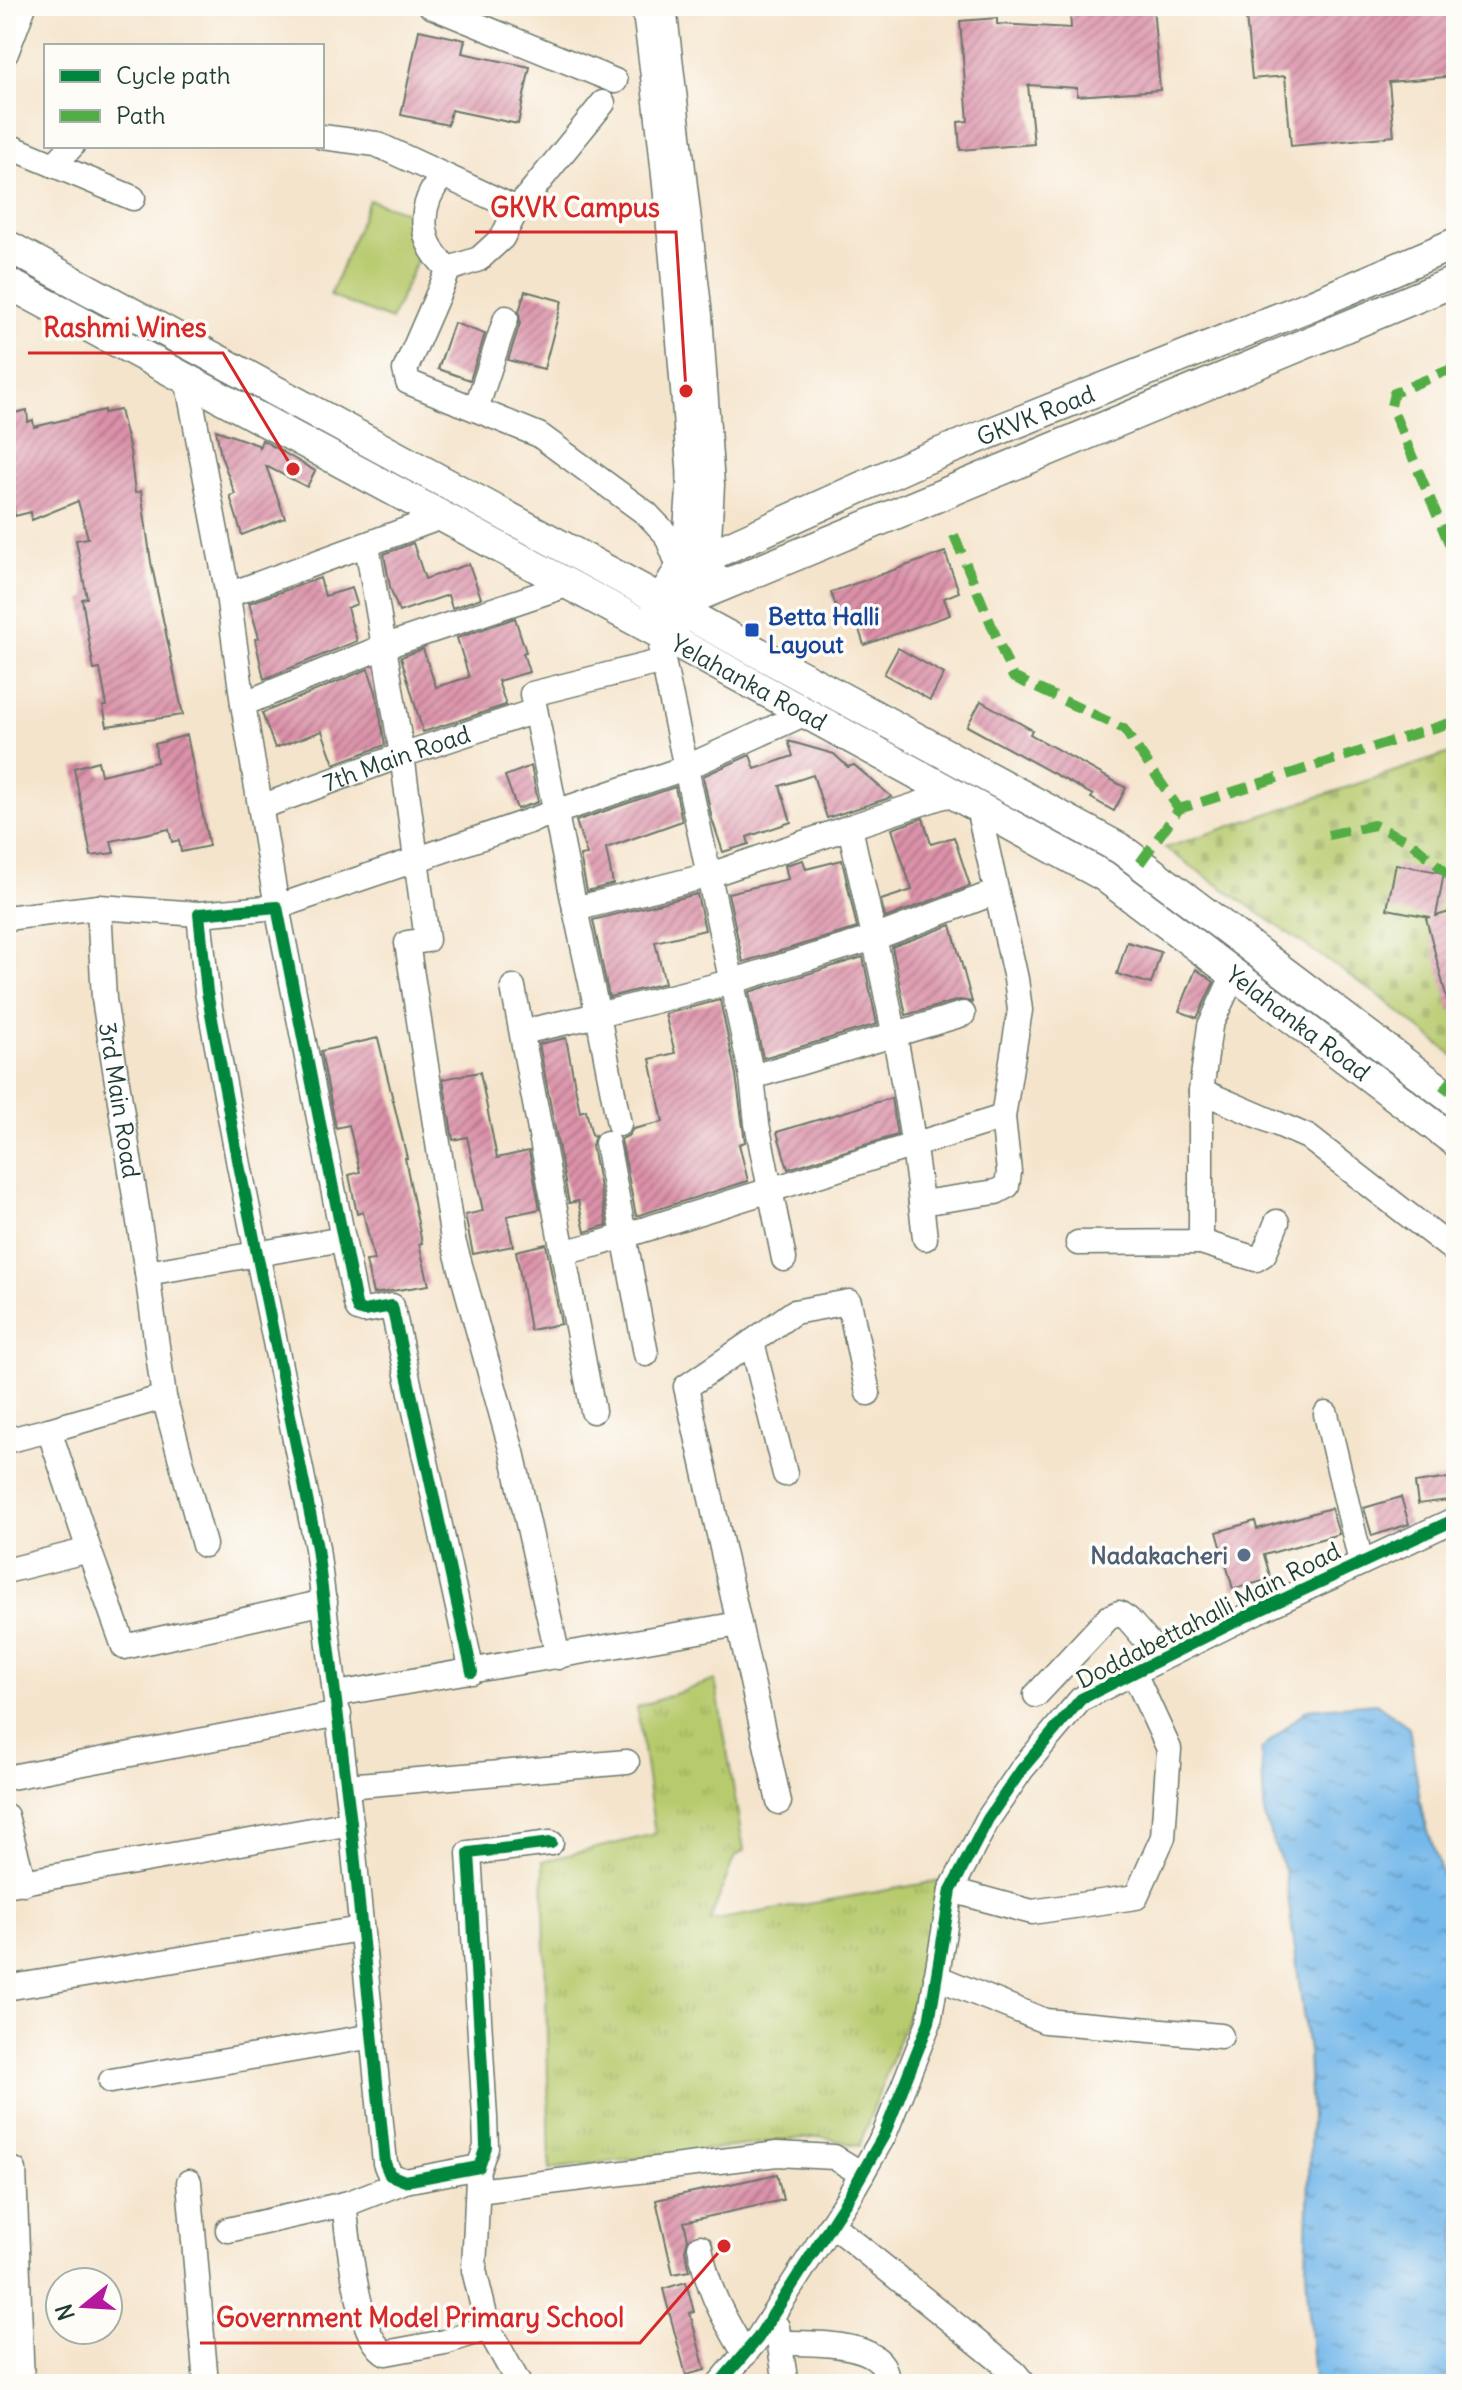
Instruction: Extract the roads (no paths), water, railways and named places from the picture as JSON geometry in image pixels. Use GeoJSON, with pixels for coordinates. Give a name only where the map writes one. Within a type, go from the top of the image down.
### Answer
{"type":"FeatureCollection","features":[{"type":"Feature","properties":{"kind":"main road","name":"GKVK Road"},"geometry":{"type":"LineString","coordinates":[[691,564],[915,463],[1312,305],[1456,243]]}},
{"type":"Feature","properties":{"kind":"main road","name":"Yelahanka Road"},"geometry":{"type":"LineString","coordinates":[[6,245],[676,621],[1121,849],[1456,1102]]}},
{"type":"Feature","properties":{"kind":"main road","name":"GKVK Road"},"geometry":{"type":"LineString","coordinates":[[676,621],[1456,281]]}},
{"type":"Feature","properties":{"kind":"main road","name":"Yelahanka Road"},"geometry":{"type":"LineString","coordinates":[[6,282],[567,585],[676,621],[806,713],[1104,876],[1456,1142]]}},
{"type":"Feature","properties":{"kind":"main road"},"geometry":{"type":"LineString","coordinates":[[676,621],[691,564]]}},
{"type":"Feature","properties":{"kind":"street"},"geometry":{"type":"LineString","coordinates":[[6,53],[24,6]]}},
{"type":"Feature","properties":{"kind":"street"},"geometry":{"type":"LineString","coordinates":[[431,6],[615,81]]}},
{"type":"Feature","properties":{"kind":"street"},"geometry":{"type":"LineString","coordinates":[[654,6],[644,6],[672,257],[690,470],[691,564]]}},
{"type":"Feature","properties":{"kind":"street"},"geometry":{"type":"LineString","coordinates":[[664,6],[700,315],[712,485],[676,621],[685,768],[752,1077],[769,1191],[784,1259]]}},
{"type":"Feature","properties":{"kind":"street"},"geometry":{"type":"LineString","coordinates":[[603,103],[517,209],[502,238],[492,249],[479,259],[449,269],[405,370],[408,382],[539,435],[647,514],[691,564]]}},
{"type":"Feature","properties":{"kind":"street"},"geometry":{"type":"LineString","coordinates":[[324,137],[376,144],[517,209]]}},
{"type":"Feature","properties":{"kind":"street"},"geometry":{"type":"LineString","coordinates":[[6,145],[133,198]]}},
{"type":"Feature","properties":{"kind":"street"},"geometry":{"type":"LineString","coordinates":[[54,165],[70,148]]}},
{"type":"Feature","properties":{"kind":"street"},"geometry":{"type":"LineString","coordinates":[[442,177],[428,197],[423,222],[429,245],[449,269]]}},
{"type":"Feature","properties":{"kind":"street"},"geometry":{"type":"LineString","coordinates":[[476,409],[506,318]]}},
{"type":"Feature","properties":{"kind":"street"},"geometry":{"type":"LineString","coordinates":[[187,379],[228,595],[277,907],[358,1309],[364,1311],[392,1306],[472,1672]]}},
{"type":"Feature","properties":{"kind":"street"},"geometry":{"type":"LineString","coordinates":[[228,595],[441,517]]}},
{"type":"Feature","properties":{"kind":"street"},"geometry":{"type":"LineString","coordinates":[[367,545],[418,859],[427,940],[407,943],[453,1240],[512,1452],[558,1657]]}},
{"type":"Feature","properties":{"kind":"street"},"geometry":{"type":"LineString","coordinates":[[243,704],[383,647],[567,585]]}},
{"type":"Feature","properties":{"kind":"street"},"geometry":{"type":"LineString","coordinates":[[646,1354],[622,1236],[598,1015],[532,694],[676,621]]}},
{"type":"Feature","properties":{"kind":"street","name":"7th Main Road"},"geometry":{"type":"LineString","coordinates":[[261,807],[402,755],[535,711]]}},
{"type":"Feature","properties":{"kind":"street"},"geometry":{"type":"LineString","coordinates":[[6,918],[99,907],[199,914],[277,907],[685,768],[806,713]]}},
{"type":"Feature","properties":{"kind":"street"},"geometry":{"type":"LineString","coordinates":[[575,909],[710,875],[850,827],[965,801],[996,892],[1020,1010],[1003,1117],[1009,1172],[1007,1186],[996,1192],[921,1203]]}},
{"type":"Feature","properties":{"kind":"street"},"geometry":{"type":"LineString","coordinates":[[850,827],[896,1036],[915,1145],[925,1238]]}},
{"type":"Feature","properties":{"kind":"street"},"geometry":{"type":"LineString","coordinates":[[522,1032],[730,982],[874,938],[996,892]]}},
{"type":"Feature","properties":{"kind":"street","name":"3rd Main Road"},"geometry":{"type":"LineString","coordinates":[[99,907],[104,999],[164,1397],[204,1545]]}},
{"type":"Feature","properties":{"kind":"street"},"geometry":{"type":"LineString","coordinates":[[199,914],[207,992],[239,1165],[317,1548],[338,1704],[385,2163],[390,2175],[405,2181]]}},
{"type":"Feature","properties":{"kind":"street"},"geometry":{"type":"LineString","coordinates":[[1201,1242],[1201,1091],[1210,1026],[1234,974]]}},
{"type":"Feature","properties":{"kind":"street"},"geometry":{"type":"LineString","coordinates":[[513,987],[593,1411]]}},
{"type":"Feature","properties":{"kind":"street"},"geometry":{"type":"LineString","coordinates":[[752,1077],[963,1014]]}},
{"type":"Feature","properties":{"kind":"street"},"geometry":{"type":"LineString","coordinates":[[1201,1091],[1308,1137],[1456,1252]]}},
{"type":"Feature","properties":{"kind":"street"},"geometry":{"type":"LineString","coordinates":[[565,1252],[1003,1117]]}},
{"type":"Feature","properties":{"kind":"street"},"geometry":{"type":"LineString","coordinates":[[1078,1243],[1201,1242],[1256,1259],[1264,1254],[1277,1222]]}},
{"type":"Feature","properties":{"kind":"street"},"geometry":{"type":"LineString","coordinates":[[147,1273],[343,1239]]}},
{"type":"Feature","properties":{"kind":"street"},"geometry":{"type":"LineString","coordinates":[[779,1802],[686,1387],[794,1312],[849,1302],[868,1393]]}},
{"type":"Feature","properties":{"kind":"street"},"geometry":{"type":"LineString","coordinates":[[752,1342],[785,1474]]}},
{"type":"Feature","properties":{"kind":"street"},"geometry":{"type":"LineString","coordinates":[[6,1441],[164,1397]]}},
{"type":"Feature","properties":{"kind":"street"},"geometry":{"type":"LineString","coordinates":[[1326,1414],[1361,1563]]}},
{"type":"Feature","properties":{"kind":"street"},"geometry":{"type":"LineString","coordinates":[[49,1430],[124,1647],[325,1602]]}},
{"type":"Feature","properties":{"kind":"street","name":"Doddabettahalli Main Road"},"geometry":{"type":"LineString","coordinates":[[719,2384],[775,2312],[884,2135],[929,2022],[951,1890],[988,1819],[1032,1758],[1081,1699],[1456,1519]]}},
{"type":"Feature","properties":{"kind":"street"},"geometry":{"type":"LineString","coordinates":[[6,1571],[89,1550]]}},
{"type":"Feature","properties":{"kind":"street"},"geometry":{"type":"LineString","coordinates":[[1036,1695],[1108,1618],[1119,1613],[1162,1658]]}},
{"type":"Feature","properties":{"kind":"street"},"geometry":{"type":"LineString","coordinates":[[6,1778],[472,1672],[739,1624]]}},
{"type":"Feature","properties":{"kind":"street"},"geometry":{"type":"LineString","coordinates":[[951,1890],[1032,1912],[1136,1897],[1163,1837],[1169,1749],[1134,1673]]}},
{"type":"Feature","properties":{"kind":"street"},"geometry":{"type":"LineString","coordinates":[[347,1786],[627,1762]]}},
{"type":"Feature","properties":{"kind":"street"},"geometry":{"type":"LineString","coordinates":[[6,1816],[15,1884],[351,1823]]}},
{"type":"Feature","properties":{"kind":"street"},"geometry":{"type":"LineString","coordinates":[[519,2384],[488,2328],[474,2270],[478,2179],[486,2147],[469,1853],[551,1843]]}},
{"type":"Feature","properties":{"kind":"street"},"geometry":{"type":"LineString","coordinates":[[6,1988],[360,1929]]}},
{"type":"Feature","properties":{"kind":"street"},"geometry":{"type":"LineString","coordinates":[[936,1977],[1045,2021],[1221,2036]]}},
{"type":"Feature","properties":{"kind":"street"},"geometry":{"type":"LineString","coordinates":[[111,2081],[373,2036]]}},
{"type":"Feature","properties":{"kind":"street"},"geometry":{"type":"LineString","coordinates":[[228,2230],[349,2203],[405,2181],[478,2179],[777,2154],[834,2157],[862,2174]]}},
{"type":"Feature","properties":{"kind":"street"},"geometry":{"type":"LineString","coordinates":[[6,2171],[14,2170],[12,2272],[17,2379]]}},
{"type":"Feature","properties":{"kind":"street"},"geometry":{"type":"LineString","coordinates":[[189,2182],[206,2384]]}},
{"type":"Feature","properties":{"kind":"street"},"geometry":{"type":"LineString","coordinates":[[349,2203],[345,2212],[352,2271],[368,2330],[378,2350],[386,2353],[431,2345],[488,2328]]}},
{"type":"Feature","properties":{"kind":"street"},"geometry":{"type":"LineString","coordinates":[[831,2224],[1015,2373],[1024,2384]]}},
{"type":"Feature","properties":{"kind":"street"},"geometry":{"type":"LineString","coordinates":[[700,2247],[714,2299],[745,2354]]}},
{"type":"Feature","properties":{"kind":"street"},"geometry":{"type":"LineString","coordinates":[[775,2312],[786,2384]]}},
{"type":"Feature","properties":{"kind":"street"},"geometry":{"type":"LineString","coordinates":[[780,2343],[813,2343],[863,2350],[882,2364],[889,2384]]}},
{"type":"Feature","properties":{"kind":"water"},"geometry":{"type":"Polygon","coordinates":[[[1376,1703],[1409,1727],[1422,1812],[1456,1917],[1456,2384],[1314,2384],[1306,2270],[1311,2116],[1308,2052],[1285,1872],[1265,1820],[1261,1750],[1307,1709],[1376,1703]]]}},
{"type":"Feature","properties":{"kind":"place","name":"GKVK Campus"},"geometry":{"type":"Point","coordinates":[686,391]}},
{"type":"Feature","properties":{"kind":"place","name":"Rashmi Wines"},"geometry":{"type":"Point","coordinates":[293,469]}},
{"type":"Feature","properties":{"kind":"place","name":"Betta Halli Layout"},"geometry":{"type":"Point","coordinates":[752,630]}},
{"type":"Feature","properties":{"kind":"place","name":"Nadakacheri"},"geometry":{"type":"Point","coordinates":[1244,1555]}},
{"type":"Feature","properties":{"kind":"place","name":"Government Model Primary School"},"geometry":{"type":"Point","coordinates":[724,2246]}}]}
